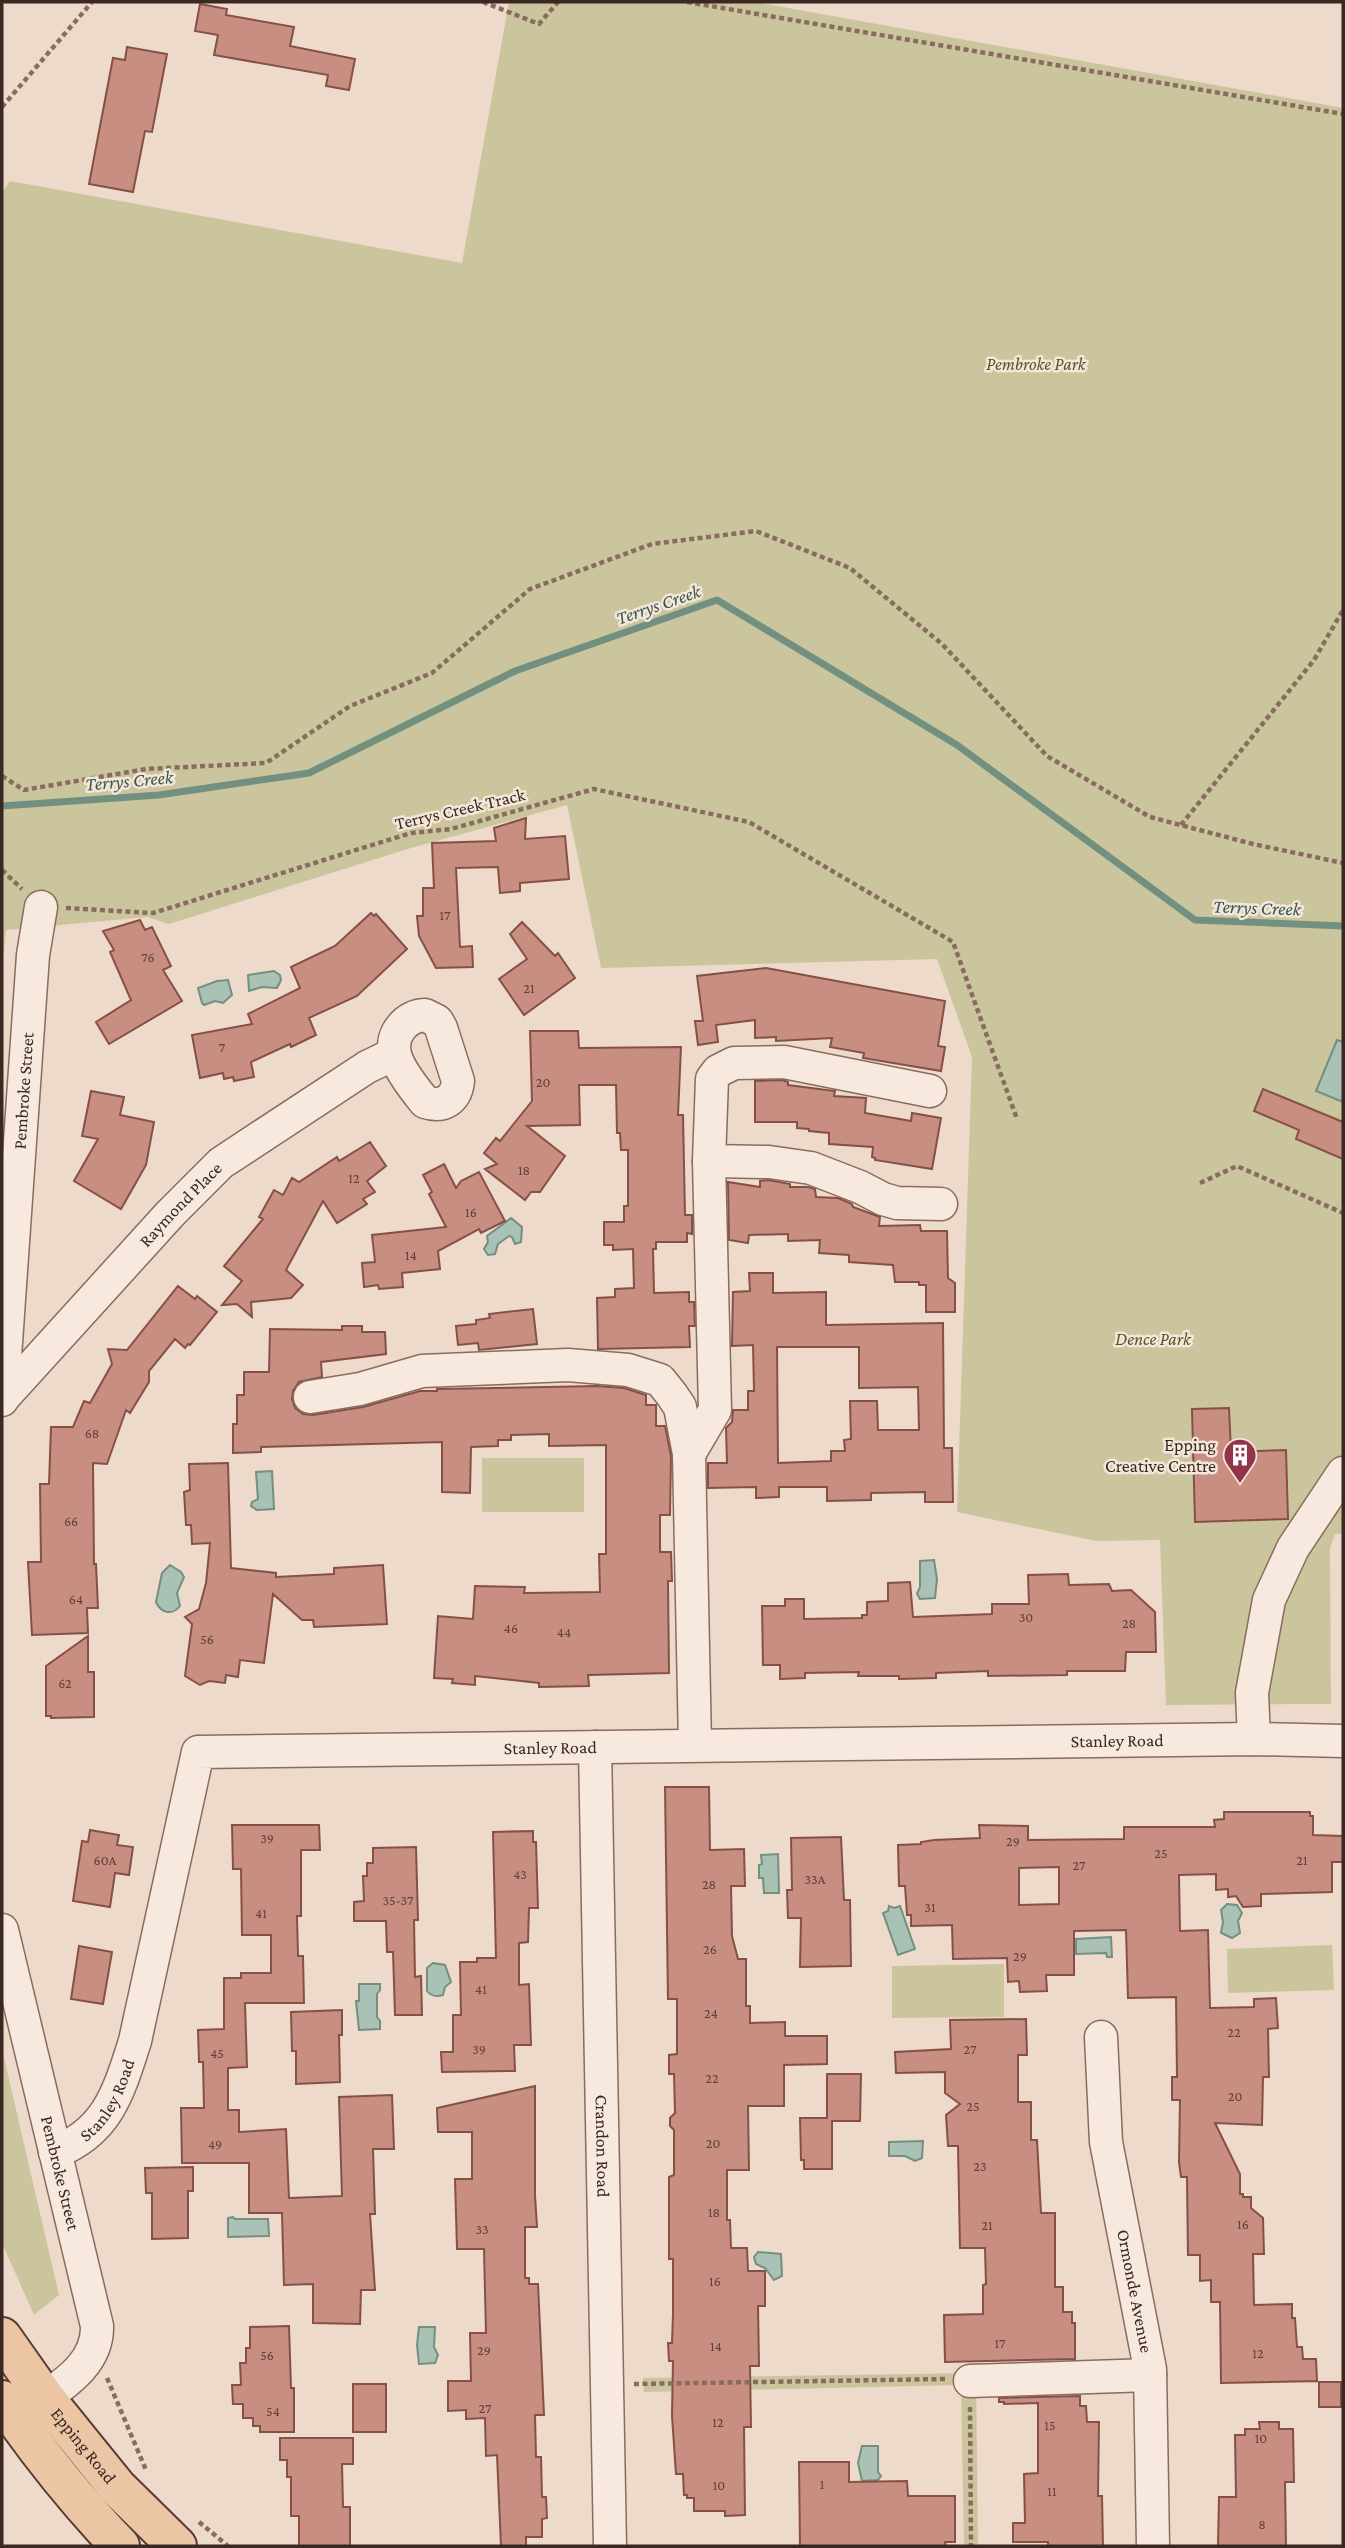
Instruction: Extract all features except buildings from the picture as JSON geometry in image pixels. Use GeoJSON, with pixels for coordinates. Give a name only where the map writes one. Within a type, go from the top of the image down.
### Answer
{"type":"FeatureCollection","features":[{"type":"Feature","properties":{"kind":"main road","name":"Epping Road"},"geometry":{"type":"LineString","coordinates":[[2,2337],[45,2398],[117,2487],[184,2530]]}},
{"type":"Feature","properties":{"kind":"main road"},"geometry":{"type":"LineString","coordinates":[[2,2400],[74,2497],[120,2546]]}},
{"type":"Feature","properties":{"kind":"street","name":"Pembroke Street"},"geometry":{"type":"LineString","coordinates":[[2,1399],[33,956],[41,907]]}},
{"type":"Feature","properties":{"kind":"street","name":"Raymond Place"},"geometry":{"type":"LineString","coordinates":[[2,1399],[170,1214],[221,1163],[367,1067],[394,1054]]}},
{"type":"Feature","properties":{"kind":"street"},"geometry":{"type":"LineString","coordinates":[[689,1454],[715,1410],[709,1161],[712,1079],[718,1071],[734,1063],[784,1062],[930,1091]]}},
{"type":"Feature","properties":{"kind":"street"},"geometry":{"type":"LineString","coordinates":[[709,1161],[769,1162],[811,1168],[897,1203],[941,1203]]}},
{"type":"Feature","properties":{"kind":"street"},"geometry":{"type":"LineString","coordinates":[[310,1397],[360,1389],[422,1371],[568,1365],[628,1370],[660,1380],[680,1408],[689,1454],[695,1745]]}},
{"type":"Feature","properties":{"kind":"street"},"geometry":{"type":"LineString","coordinates":[[1254,1739],[1252,1693],[1269,1600],[1293,1548],[1343,1473]]}},
{"type":"Feature","properties":{"kind":"street","name":"Stanley Road"},"geometry":{"type":"LineString","coordinates":[[54,2152],[74,2145],[89,2134],[115,2098],[123,2080],[135,2041],[198,1752],[1254,1739],[1343,1741]]}},
{"type":"Feature","properties":{"kind":"street","name":"Crandon Road"},"geometry":{"type":"LineString","coordinates":[[595,1746],[610,2546]]}},
{"type":"Feature","properties":{"kind":"street","name":"Pembroke Street"},"geometry":{"type":"LineString","coordinates":[[2,1930],[97,2326],[97,2337],[88,2359],[45,2398]]}},
{"type":"Feature","properties":{"kind":"street","name":"Ormonde Avenue"},"geometry":{"type":"LineString","coordinates":[[1101,2037],[1106,2142],[1150,2375],[1153,2546]]}},
{"type":"Feature","properties":{"kind":"street"},"geometry":{"type":"LineString","coordinates":[[970,2381],[1150,2375]]}},
{"type":"Feature","properties":{"kind":"path"},"geometry":{"type":"LineString","coordinates":[[2,107],[92,2]]}},
{"type":"Feature","properties":{"kind":"path"},"geometry":{"type":"LineString","coordinates":[[483,2],[539,23],[558,2]]}},
{"type":"Feature","properties":{"kind":"path"},"geometry":{"type":"LineString","coordinates":[[687,2],[1343,114]]}},
{"type":"Feature","properties":{"kind":"path"},"geometry":{"type":"LineString","coordinates":[[2,776],[24,790],[146,769],[266,763],[350,706],[432,673],[530,589],[652,544],[756,531],[850,568],[942,645],[1047,756],[1150,817],[1253,844],[1343,863]]}},
{"type":"Feature","properties":{"kind":"path"},"geometry":{"type":"LineString","coordinates":[[1181,825],[1314,660],[1343,610]]}},
{"type":"Feature","properties":{"kind":"path","name":"Terrys Creek Track"},"geometry":{"type":"LineString","coordinates":[[41,907],[153,913],[411,833],[451,829],[594,789],[749,822],[953,943],[1017,1119]]}},
{"type":"Feature","properties":{"kind":"path"},"geometry":{"type":"LineString","coordinates":[[2,870],[41,907]]}},
{"type":"Feature","properties":{"kind":"path"},"geometry":{"type":"LineString","coordinates":[[1200,1183],[1237,1166],[1343,1213]]}},
{"type":"Feature","properties":{"kind":"path"},"geometry":{"type":"LineString","coordinates":[[107,2377],[148,2474]]}},
{"type":"Feature","properties":{"kind":"path"},"geometry":{"type":"LineString","coordinates":[[634,2384],[958,2378],[970,2381],[971,2546]]}},
{"type":"Feature","properties":{"kind":"path"},"geometry":{"type":"LineString","coordinates":[[184,2530],[228,2546]]}},
{"type":"Feature","properties":{"kind":"green space","name":"Pembroke Park"},"geometry":{"type":"Polygon","coordinates":[[[509,2],[755,2],[1343,108],[1343,1534],[1335,1534],[1330,1548],[1331,1704],[1166,1705],[1160,1540],[1096,1541],[957,1512],[972,1057],[937,959],[601,968],[567,805],[411,848],[169,924],[147,917],[6,930],[2,972],[2,192],[10,181],[462,263],[509,2]]]}},
{"type":"Feature","properties":{"kind":"green space"},"geometry":{"type":"Polygon","coordinates":[[[482,1458],[584,1458],[584,1512],[482,1512],[482,1458]]]}},
{"type":"Feature","properties":{"kind":"green space"},"geometry":{"type":"Polygon","coordinates":[[[1332,1945],[1334,1990],[1228,1993],[1227,1949],[1332,1945]]]}},
{"type":"Feature","properties":{"kind":"green space"},"geometry":{"type":"Polygon","coordinates":[[[1004,1964],[1004,2017],[892,2018],[892,1966],[1004,1964]]]}},
{"type":"Feature","properties":{"kind":"green space"},"geometry":{"type":"Polygon","coordinates":[[[2,2049],[59,2295],[34,2315],[2,2243],[2,2049]]]}},
{"type":"Feature","properties":{"kind":"green space"},"geometry":{"type":"Polygon","coordinates":[[[976,2373],[978,2546],[964,2546],[961,2385],[644,2392],[643,2378],[976,2373]]]}},
{"type":"Feature","properties":{"kind":"shaded area"},"geometry":{"type":"Polygon","coordinates":[[[274,971],[280,975],[281,980],[277,988],[262,987],[249,991],[248,975],[274,971]]]}},
{"type":"Feature","properties":{"kind":"shaded area"},"geometry":{"type":"Polygon","coordinates":[[[228,980],[232,995],[223,1003],[202,1003],[198,988],[228,980]]]}},
{"type":"Feature","properties":{"kind":"shaded area"},"geometry":{"type":"Polygon","coordinates":[[[1337,1040],[1343,1042],[1343,1102],[1316,1091],[1337,1040]]]}},
{"type":"Feature","properties":{"kind":"shaded area"},"geometry":{"type":"Polygon","coordinates":[[[511,1218],[522,1227],[521,1242],[515,1244],[509,1236],[498,1244],[495,1254],[488,1255],[484,1249],[488,1242],[487,1236],[511,1218]]]}},
{"type":"Feature","properties":{"kind":"shaded area"},"geometry":{"type":"Polygon","coordinates":[[[272,1471],[274,1509],[257,1510],[251,1506],[252,1502],[258,1499],[256,1472],[272,1471]]]}},
{"type":"Feature","properties":{"kind":"shaded area"},"geometry":{"type":"Polygon","coordinates":[[[934,1560],[937,1579],[935,1598],[920,1599],[917,1594],[920,1587],[920,1561],[934,1560]]]}},
{"type":"Feature","properties":{"kind":"shaded area"},"geometry":{"type":"Polygon","coordinates":[[[170,1565],[184,1577],[177,1593],[180,1606],[167,1612],[156,1602],[162,1573],[170,1565]]]}},
{"type":"Feature","properties":{"kind":"shaded area"},"geometry":{"type":"Polygon","coordinates":[[[778,1854],[779,1893],[764,1893],[763,1878],[759,1878],[761,1855],[778,1854]]]}},
{"type":"Feature","properties":{"kind":"shaded area"},"geometry":{"type":"Polygon","coordinates":[[[1227,1904],[1237,1905],[1242,1913],[1238,1921],[1240,1933],[1232,1938],[1221,1933],[1221,1910],[1227,1904]]]}},
{"type":"Feature","properties":{"kind":"shaded area"},"geometry":{"type":"Polygon","coordinates":[[[889,1906],[900,1906],[915,1949],[898,1955],[883,1913],[888,1911],[889,1906]]]}},
{"type":"Feature","properties":{"kind":"shaded area"},"geometry":{"type":"Polygon","coordinates":[[[1111,1937],[1112,1957],[1107,1957],[1106,1953],[1076,1954],[1076,1939],[1111,1937]]]}},
{"type":"Feature","properties":{"kind":"shaded area"},"geometry":{"type":"Polygon","coordinates":[[[433,1963],[445,1965],[451,1982],[445,1987],[443,1995],[439,1996],[427,1991],[427,1968],[433,1963]]]}},
{"type":"Feature","properties":{"kind":"shaded area"},"geometry":{"type":"Polygon","coordinates":[[[359,1984],[380,1984],[377,2017],[380,2029],[359,2030],[356,2001],[359,2001],[359,1984]]]}},
{"type":"Feature","properties":{"kind":"shaded area"},"geometry":{"type":"Polygon","coordinates":[[[923,2141],[922,2158],[915,2161],[905,2156],[889,2156],[889,2142],[923,2141]]]}},
{"type":"Feature","properties":{"kind":"shaded area"},"geometry":{"type":"Polygon","coordinates":[[[228,2218],[268,2219],[269,2236],[228,2237],[228,2218]]]}},
{"type":"Feature","properties":{"kind":"shaded area"},"geometry":{"type":"Polygon","coordinates":[[[758,2252],[781,2254],[782,2276],[774,2280],[765,2268],[756,2264],[754,2257],[758,2252]]]}},
{"type":"Feature","properties":{"kind":"shaded area"},"geometry":{"type":"Polygon","coordinates":[[[419,2327],[435,2327],[434,2347],[438,2355],[435,2363],[419,2364],[419,2327]]]}},
{"type":"Feature","properties":{"kind":"shaded area"},"geometry":{"type":"Polygon","coordinates":[[[862,2446],[878,2446],[878,2472],[881,2476],[878,2480],[862,2481],[858,2463],[862,2446]]]}},
{"type":"Feature","properties":{"kind":"waterway","name":"Terrys Creek"},"geometry":{"type":"LineString","coordinates":[[2,806],[159,795],[309,773],[515,671],[717,600],[957,745],[1195,920],[1343,926]]}},
{"type":"Feature","properties":{"kind":"place","name":"Epping Creative Centre"},"geometry":{"type":"Point","coordinates":[1240,1485]}},
{"type":"Feature","properties":{"kind":"park label","name":"Dence Park"},"geometry":{"type":"Point","coordinates":[1153,1339]}}]}
